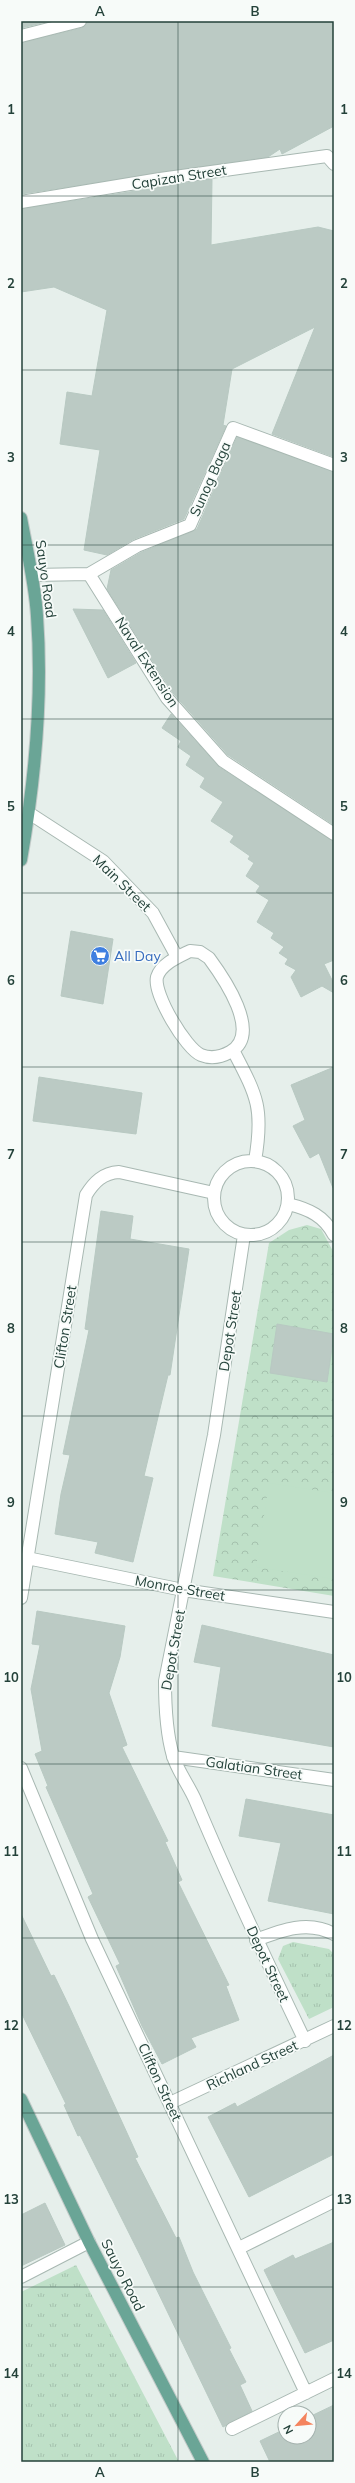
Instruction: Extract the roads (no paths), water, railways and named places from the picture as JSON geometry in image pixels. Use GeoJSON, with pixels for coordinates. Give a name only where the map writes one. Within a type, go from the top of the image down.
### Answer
{"type":"FeatureCollection","features":[{"type":"Feature","properties":{"kind":"main road","name":"Sauyo Road"},"geometry":{"type":"LineString","coordinates":[[21,518],[32,575],[37,616],[40,691],[29,813],[21,860]]}},
{"type":"Feature","properties":{"kind":"main road","name":"Sauyo Road"},"geometry":{"type":"LineString","coordinates":[[21,2099],[89,2242],[203,2462]]}},
{"type":"Feature","properties":{"kind":"street"},"geometry":{"type":"LineString","coordinates":[[21,36],[80,21]]}},
{"type":"Feature","properties":{"kind":"street","name":"Capizan Street"},"geometry":{"type":"LineString","coordinates":[[21,202],[160,179],[327,156],[334,164]]}},
{"type":"Feature","properties":{"kind":"street","name":"Sunog Baga"},"geometry":{"type":"LineString","coordinates":[[89,574],[136,546],[190,525],[233,428],[334,465]]}},
{"type":"Feature","properties":{"kind":"street"},"geometry":{"type":"LineString","coordinates":[[32,575],[89,574]]}},
{"type":"Feature","properties":{"kind":"street","name":"Naval Extension"},"geometry":{"type":"LineString","coordinates":[[89,574],[167,698],[223,760],[334,834]]}},
{"type":"Feature","properties":{"kind":"street","name":"Main Street"},"geometry":{"type":"LineString","coordinates":[[29,813],[103,861],[153,913],[177,957]]}},
{"type":"Feature","properties":{"kind":"street"},"geometry":{"type":"LineString","coordinates":[[190,951],[200,952],[209,958],[217,969],[243,1017],[244,1029],[240,1041],[233,1050],[221,1056],[209,1057],[192,1050],[185,1041],[157,988],[157,978],[162,969],[177,957],[190,951]]}},
{"type":"Feature","properties":{"kind":"street"},"geometry":{"type":"LineString","coordinates":[[233,1050],[255,1092],[259,1117],[255,1161]]}},
{"type":"Feature","properties":{"kind":"street"},"geometry":{"type":"LineString","coordinates":[[255,1161],[269,1166],[281,1175],[287,1189],[288,1204],[278,1225],[268,1232],[256,1235],[244,1235],[236,1232],[221,1220],[216,1211],[214,1192],[219,1179],[228,1168],[241,1162],[255,1161]]}},
{"type":"Feature","properties":{"kind":"street","name":"Clifton Street"},"geometry":{"type":"LineString","coordinates":[[21,1598],[86,1195],[92,1186],[108,1172],[119,1172],[214,1192]]}},
{"type":"Feature","properties":{"kind":"street"},"geometry":{"type":"LineString","coordinates":[[288,1204],[302,1207],[319,1216],[334,1235]]}},
{"type":"Feature","properties":{"kind":"street","name":"Depot Street"},"geometry":{"type":"LineString","coordinates":[[244,1235],[214,1435],[164,1681],[165,1715],[173,1757],[196,1801],[213,1845],[256,1940],[305,2041]]}},
{"type":"Feature","properties":{"kind":"street","name":"Monroe Street"},"geometry":{"type":"LineString","coordinates":[[27,1558],[183,1590],[334,1612]]}},
{"type":"Feature","properties":{"kind":"street","name":"Galatian Street"},"geometry":{"type":"LineString","coordinates":[[173,1757],[334,1780]]}},
{"type":"Feature","properties":{"kind":"street","name":"Clifton Street"},"geometry":{"type":"LineString","coordinates":[[21,1768],[92,1939],[239,2248],[306,2393]]}},
{"type":"Feature","properties":{"kind":"street"},"geometry":{"type":"LineString","coordinates":[[256,1940],[281,1931],[302,1926],[324,1929],[334,1934]]}},
{"type":"Feature","properties":{"kind":"street","name":"Richland Street"},"geometry":{"type":"LineString","coordinates":[[170,2103],[305,2041],[334,2026]]}},
{"type":"Feature","properties":{"kind":"street"},"geometry":{"type":"LineString","coordinates":[[239,2248],[334,2201]]}},
{"type":"Feature","properties":{"kind":"street"},"geometry":{"type":"LineString","coordinates":[[21,2277],[89,2242]]}},
{"type":"Feature","properties":{"kind":"street"},"geometry":{"type":"LineString","coordinates":[[232,2429],[334,2379]]}},
{"type":"Feature","properties":{"kind":"place","name":"All Day"},"geometry":{"type":"Point","coordinates":[100,956]}}]}
